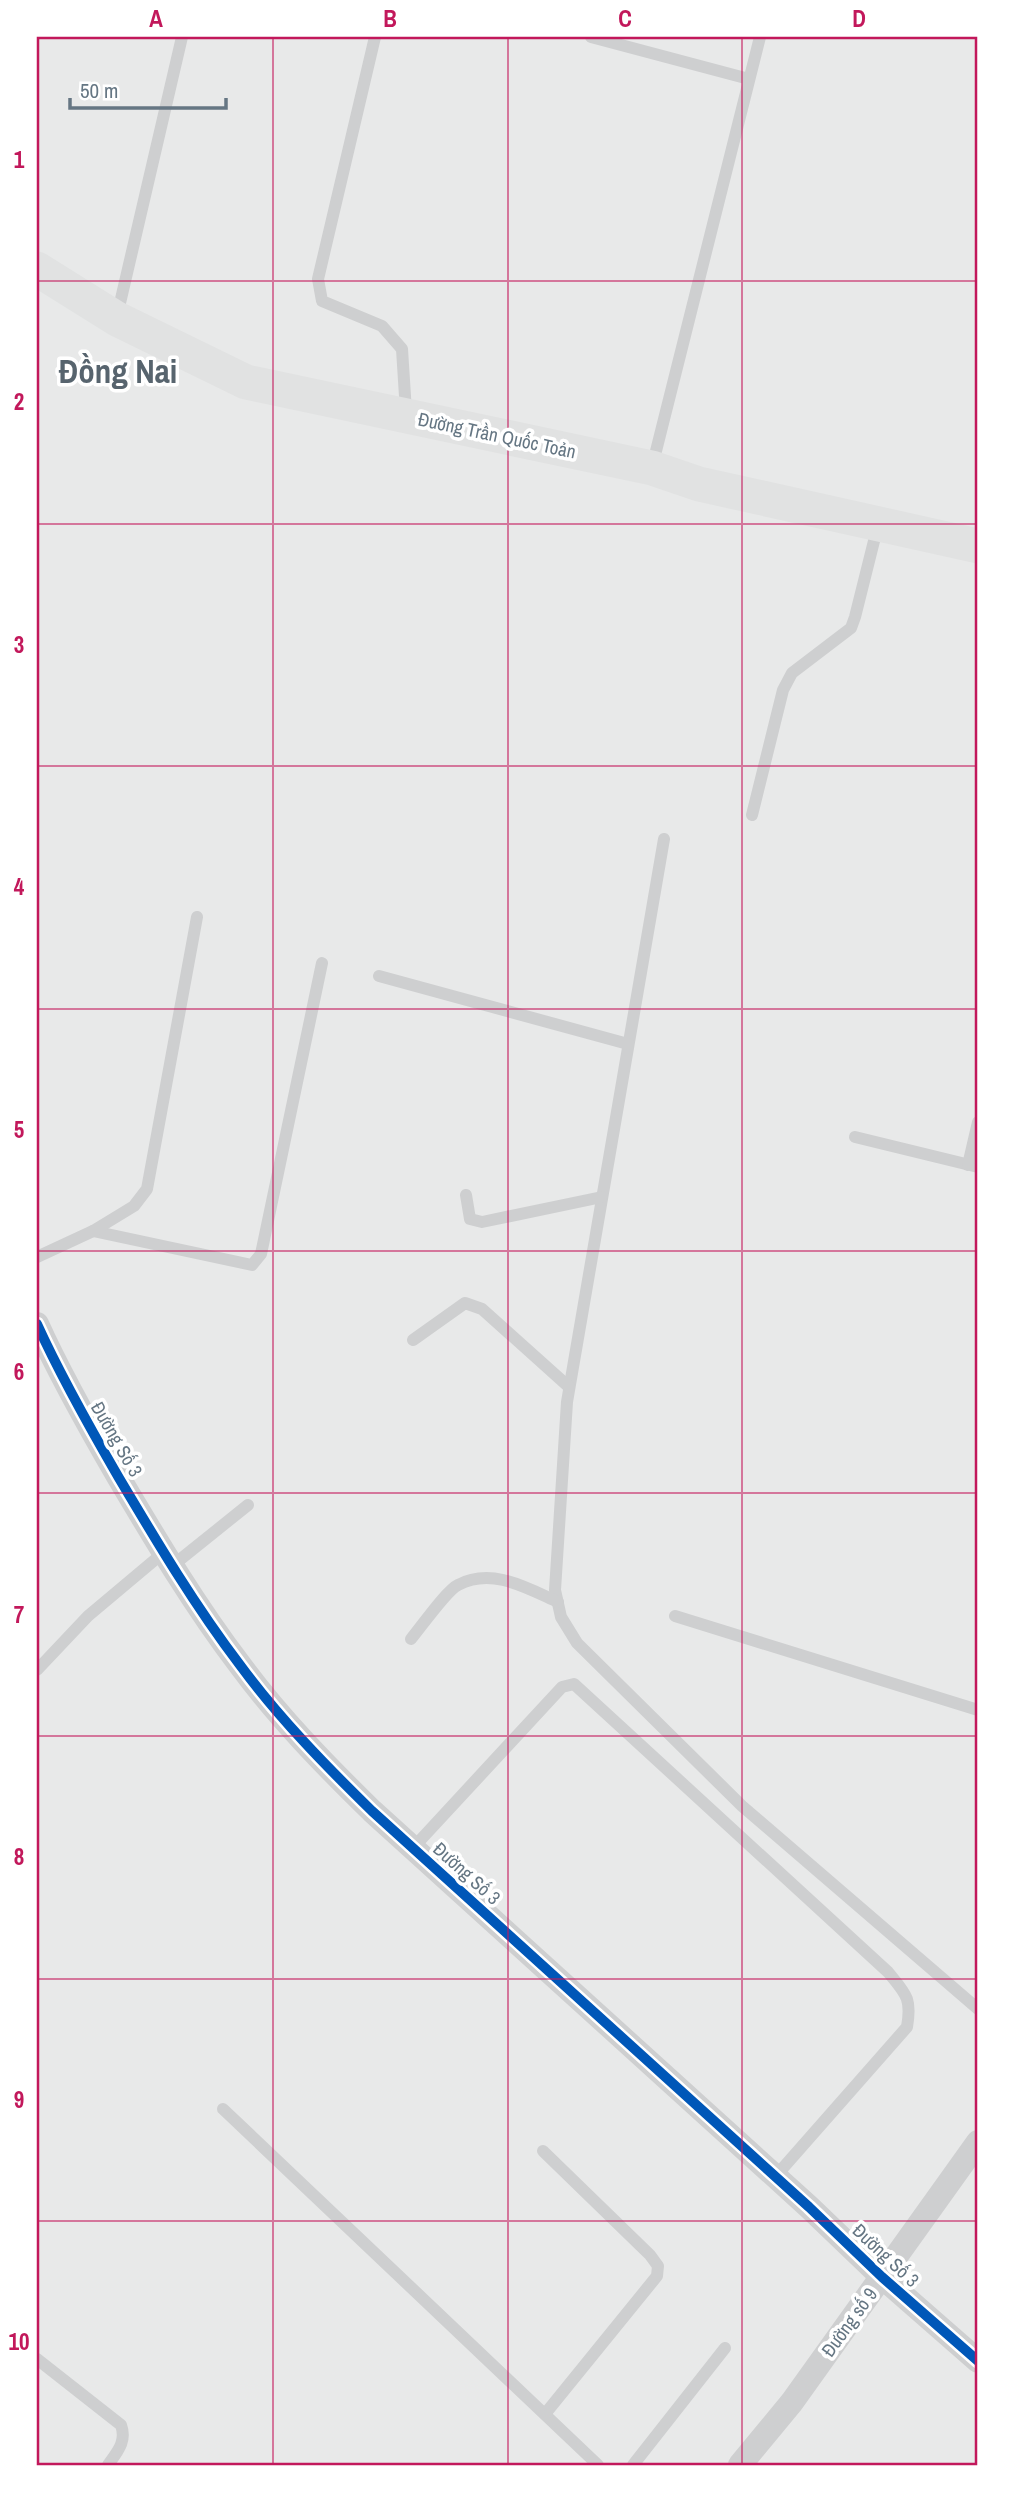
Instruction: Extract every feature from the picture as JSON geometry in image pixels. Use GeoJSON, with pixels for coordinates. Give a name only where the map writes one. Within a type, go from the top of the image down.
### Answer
{"type":"FeatureCollection","features":[{"type":"Feature","properties":{"kind":"main road","name":"Đường Trần Quốc Toản"},"geometry":{"type":"LineString","coordinates":[[37,269],[117,319],[246,382],[652,468],[699,484],[978,546]]}},
{"type":"Feature","properties":{"kind":"street","name":"Đường Số 3"},"geometry":{"type":"LineString","coordinates":[[37,1324],[89,1426],[167,1560],[240,1665],[327,1767],[775,2176],[881,2277],[978,2361]]}},
{"type":"Feature","properties":{"kind":"street","name":"Đường số 9"},"geometry":{"type":"LineString","coordinates":[[740,2465],[792,2402],[978,2142]]}},
{"type":"Feature","properties":{"kind":"lane"},"geometry":{"type":"LineString","coordinates":[[117,319],[182,37]]}},
{"type":"Feature","properties":{"kind":"lane"},"geometry":{"type":"LineString","coordinates":[[375,37],[318,279],[322,301],[382,326],[402,349],[406,416]]}},
{"type":"Feature","properties":{"kind":"lane"},"geometry":{"type":"LineString","coordinates":[[591,37],[749,79]]}},
{"type":"Feature","properties":{"kind":"lane"},"geometry":{"type":"LineString","coordinates":[[652,468],[760,37]]}},
{"type":"Feature","properties":{"kind":"lane"},"geometry":{"type":"LineString","coordinates":[[752,815],[783,690],[792,674],[851,628],[878,525]]}},
{"type":"Feature","properties":{"kind":"lane"},"geometry":{"type":"LineString","coordinates":[[664,839],[569,1387],[555,1590],[561,1617],[577,1643],[742,1806],[978,2009]]}},
{"type":"Feature","properties":{"kind":"lane"},"geometry":{"type":"LineString","coordinates":[[37,1257],[93,1231],[134,1206],[146,1189],[197,917]]}},
{"type":"Feature","properties":{"kind":"lane"},"geometry":{"type":"LineString","coordinates":[[93,1231],[252,1265],[261,1254],[322,963]]}},
{"type":"Feature","properties":{"kind":"lane"},"geometry":{"type":"LineString","coordinates":[[379,976],[628,1044]]}},
{"type":"Feature","properties":{"kind":"lane"},"geometry":{"type":"LineString","coordinates":[[855,1137],[973,1166],[978,1122]]}},
{"type":"Feature","properties":{"kind":"lane"},"geometry":{"type":"LineString","coordinates":[[466,1195],[470,1219],[481,1222],[602,1198]]}},
{"type":"Feature","properties":{"kind":"lane"},"geometry":{"type":"LineString","coordinates":[[413,1340],[465,1303],[482,1309],[569,1387]]}},
{"type":"Feature","properties":{"kind":"lane"},"geometry":{"type":"LineString","coordinates":[[37,1670],[88,1616],[248,1506]]}},
{"type":"Feature","properties":{"kind":"lane"},"geometry":{"type":"LineString","coordinates":[[411,1639],[457,1585],[474,1580],[493,1577],[508,1580],[558,1602]]}},
{"type":"Feature","properties":{"kind":"lane"},"geometry":{"type":"LineString","coordinates":[[675,1616],[978,1710]]}},
{"type":"Feature","properties":{"kind":"lane"},"geometry":{"type":"LineString","coordinates":[[413,1848],[562,1686],[574,1684],[888,1972],[909,1996],[907,2027],[775,2176]]}},
{"type":"Feature","properties":{"kind":"lane"},"geometry":{"type":"LineString","coordinates":[[223,2109],[598,2465]]}},
{"type":"Feature","properties":{"kind":"lane"},"geometry":{"type":"LineString","coordinates":[[543,2151],[650,2255],[658,2266],[657,2276],[545,2414]]}},
{"type":"Feature","properties":{"kind":"lane"},"geometry":{"type":"LineString","coordinates":[[633,2465],[726,2348]]}},
{"type":"Feature","properties":{"kind":"lane"},"geometry":{"type":"LineString","coordinates":[[37,2359],[121,2425],[124,2435],[120,2447],[108,2465]]}},
{"type":"Feature","properties":{"kind":"shaded area"},"geometry":{"type":"Polygon","coordinates":[[[37,37],[978,37],[978,2465],[37,2465],[37,37]]]}},
{"type":"Feature","properties":{"kind":"cycle path"},"geometry":{"type":"LineString","coordinates":[[37,1324],[119,1478],[177,1573],[240,1665],[303,1741],[372,1811],[809,2207],[882,2277],[978,2361]]}},
{"type":"Feature","properties":{"kind":"district","name":"Đồng Nai"},"geometry":{"type":"Point","coordinates":[118,371]}}]}
